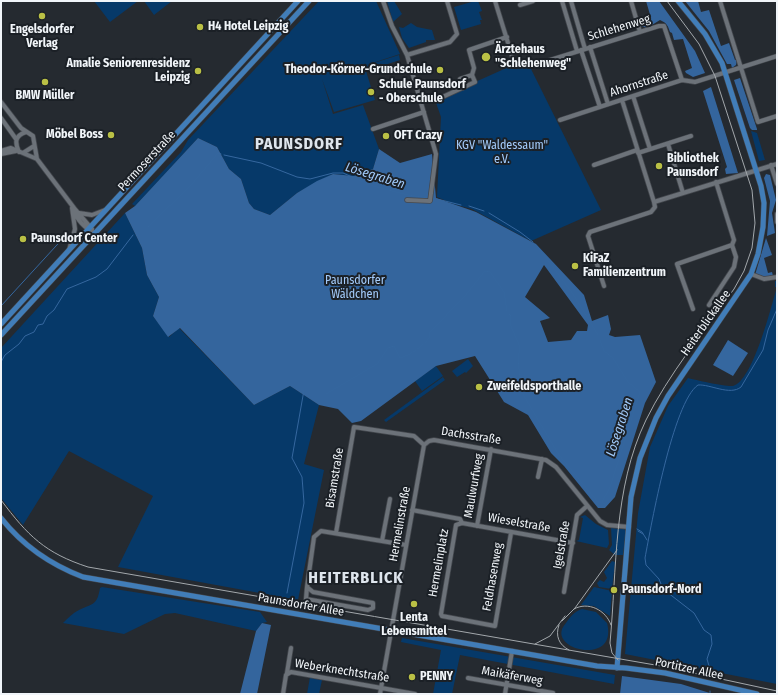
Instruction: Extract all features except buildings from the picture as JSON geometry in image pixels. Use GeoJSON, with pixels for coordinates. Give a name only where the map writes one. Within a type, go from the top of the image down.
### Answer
{"type":"FeatureCollection","features":[{"type":"Feature","properties":{"kind":"main road","name":"Permoserstraße"},"geometry":{"type":"LineString","coordinates":[[1,324],[298,1]]}},
{"type":"Feature","properties":{"kind":"main road","name":"Permoserstraße"},"geometry":{"type":"LineString","coordinates":[[1,335],[309,1]]}},
{"type":"Feature","properties":{"kind":"main road","name":"Heiterblickallee"},"geometry":{"type":"LineString","coordinates":[[616,668],[632,497],[640,458],[656,418],[668,396],[751,274],[758,254],[764,220],[764,204],[756,170],[725,73],[705,34],[678,1]]}},
{"type":"Feature","properties":{"kind":"main road","name":"Paunsdorfer Allee"},"geometry":{"type":"LineString","coordinates":[[1,518],[18,538],[44,559],[83,577],[597,666],[616,668]]}},
{"type":"Feature","properties":{"kind":"main road","name":"Portitzer Allee"},"geometry":{"type":"LineString","coordinates":[[616,668],[665,673],[757,694]]}},
{"type":"Feature","properties":{"kind":"street"},"geometry":{"type":"LineString","coordinates":[[383,1],[392,26],[407,55],[436,154],[430,201],[407,200]]}},
{"type":"Feature","properties":{"kind":"street"},"geometry":{"type":"LineString","coordinates":[[407,55],[450,42],[454,38],[456,30],[448,1]]}},
{"type":"Feature","properties":{"kind":"street"},"geometry":{"type":"LineString","coordinates":[[496,1],[513,59]]}},
{"type":"Feature","properties":{"kind":"street"},"geometry":{"type":"LineString","coordinates":[[520,5],[534,1]]}},
{"type":"Feature","properties":{"kind":"street"},"geometry":{"type":"LineString","coordinates":[[562,1],[608,104]]}},
{"type":"Feature","properties":{"kind":"street"},"geometry":{"type":"LineString","coordinates":[[571,1],[600,107]]}},
{"type":"Feature","properties":{"kind":"street"},"geometry":{"type":"LineString","coordinates":[[631,1],[640,32]]}},
{"type":"Feature","properties":{"kind":"street"},"geometry":{"type":"LineString","coordinates":[[720,1],[758,122],[777,116]]}},
{"type":"Feature","properties":{"kind":"street","name":"Schlehenweg"},"geometry":{"type":"LineString","coordinates":[[531,66],[659,26],[664,26],[682,80]]}},
{"type":"Feature","properties":{"kind":"street"},"geometry":{"type":"LineString","coordinates":[[436,100],[475,82],[472,74],[474,68],[469,50],[507,37]]}},
{"type":"Feature","properties":{"kind":"street"},"geometry":{"type":"LineString","coordinates":[[498,40],[502,52],[510,50]]}},
{"type":"Feature","properties":{"kind":"street","name":"Ahornstraße"},"geometry":{"type":"LineString","coordinates":[[560,120],[682,80],[695,82],[777,56]]}},
{"type":"Feature","properties":{"kind":"street"},"geometry":{"type":"LineString","coordinates":[[463,88],[460,79],[472,74]]}},
{"type":"Feature","properties":{"kind":"street"},"geometry":{"type":"LineString","coordinates":[[633,96],[650,149]]}},
{"type":"Feature","properties":{"kind":"street"},"geometry":{"type":"LineString","coordinates":[[604,286],[589,234],[651,212],[655,207],[622,100]]}},
{"type":"Feature","properties":{"kind":"street"},"geometry":{"type":"LineString","coordinates":[[1,102],[26,132],[33,136],[37,159],[89,228]]}},
{"type":"Feature","properties":{"kind":"street"},"geometry":{"type":"LineString","coordinates":[[373,129],[424,112]]}},
{"type":"Feature","properties":{"kind":"street"},"geometry":{"type":"LineString","coordinates":[[1,118],[16,139],[16,144],[20,152]]}},
{"type":"Feature","properties":{"kind":"street"},"geometry":{"type":"LineString","coordinates":[[16,139],[21,134],[26,132]]}},
{"type":"Feature","properties":{"kind":"street"},"geometry":{"type":"LineString","coordinates":[[594,165],[691,136]]}},
{"type":"Feature","properties":{"kind":"street"},"geometry":{"type":"LineString","coordinates":[[668,144],[683,193]]}},
{"type":"Feature","properties":{"kind":"street"},"geometry":{"type":"LineString","coordinates":[[1,154],[20,152],[34,146]]}},
{"type":"Feature","properties":{"kind":"street"},"geometry":{"type":"LineString","coordinates":[[1,151],[8,148],[37,159]]}},
{"type":"Feature","properties":{"kind":"street"},"geometry":{"type":"LineString","coordinates":[[654,202],[777,164]]}},
{"type":"Feature","properties":{"kind":"street"},"geometry":{"type":"LineString","coordinates":[[771,165],[777,184]]}},
{"type":"Feature","properties":{"kind":"street","name":"Heiterblickallee"},"geometry":{"type":"LineString","coordinates":[[709,305],[727,279],[735,263],[736,255],[732,245],[734,240],[716,182]]}},
{"type":"Feature","properties":{"kind":"street"},"geometry":{"type":"LineString","coordinates":[[73,207],[74,212],[95,233]]}},
{"type":"Feature","properties":{"kind":"street"},"geometry":{"type":"LineString","coordinates":[[69,250],[75,229],[73,207]]}},
{"type":"Feature","properties":{"kind":"street"},"geometry":{"type":"LineString","coordinates":[[79,213],[92,215],[106,210]]}},
{"type":"Feature","properties":{"kind":"street"},"geometry":{"type":"LineString","coordinates":[[777,214],[777,222]]}},
{"type":"Feature","properties":{"kind":"street","name":"Heiterblickallee"},"geometry":{"type":"LineString","coordinates":[[693,309],[677,264],[732,245]]}},
{"type":"Feature","properties":{"kind":"street"},"geometry":{"type":"LineString","coordinates":[[751,274],[764,279],[777,277]]}},
{"type":"Feature","properties":{"kind":"street","name":"Dachsstraße"},"geometry":{"type":"LineString","coordinates":[[354,427],[414,436],[424,445],[429,441],[434,440],[542,459],[556,467],[603,524],[629,527]]}},
{"type":"Feature","properties":{"kind":"street","name":"Bisamstraße"},"geometry":{"type":"LineString","coordinates":[[336,533],[354,427]]}},
{"type":"Feature","properties":{"kind":"street","name":"Hermelinstraße"},"geometry":{"type":"LineString","coordinates":[[380,694],[424,445]]}},
{"type":"Feature","properties":{"kind":"street","name":"Maulwurfweg"},"geometry":{"type":"LineString","coordinates":[[477,526],[491,449]]}},
{"type":"Feature","properties":{"kind":"street"},"geometry":{"type":"LineString","coordinates":[[538,477],[542,459]]}},
{"type":"Feature","properties":{"kind":"street"},"geometry":{"type":"LineString","coordinates":[[382,541],[390,500]]}},
{"type":"Feature","properties":{"kind":"street","name":"Igelstraße"},"geometry":{"type":"LineString","coordinates":[[564,592],[577,515],[587,506]]}},
{"type":"Feature","properties":{"kind":"street","name":"Hermelinplatz"},"geometry":{"type":"LineString","coordinates":[[412,510],[460,519],[462,523],[456,525],[442,605],[442,616],[495,626]]}},
{"type":"Feature","properties":{"kind":"street","name":"Wieselstraße"},"geometry":{"type":"LineString","coordinates":[[462,523],[572,543]]}},
{"type":"Feature","properties":{"kind":"street"},"geometry":{"type":"LineString","coordinates":[[307,587],[313,592],[373,603],[373,608],[368,610],[306,599],[307,587],[314,537],[321,531],[406,545]]}},
{"type":"Feature","properties":{"kind":"street","name":"Feldhasenweg"},"geometry":{"type":"LineString","coordinates":[[495,626],[511,533]]}},
{"type":"Feature","properties":{"kind":"street"},"geometry":{"type":"LineString","coordinates":[[287,673],[291,648]]}},
{"type":"Feature","properties":{"kind":"street"},"geometry":{"type":"LineString","coordinates":[[505,694],[512,651]]}},
{"type":"Feature","properties":{"kind":"street","name":"Weberknechtstraße"},"geometry":{"type":"LineString","coordinates":[[283,694],[287,673],[291,672],[415,694]]}},
{"type":"Feature","properties":{"kind":"street","name":"Maikäferweg"},"geometry":{"type":"LineString","coordinates":[[468,678],[553,693]]}},
{"type":"Feature","properties":{"kind":"green space"},"geometry":{"type":"Polygon","coordinates":[[[94,1],[138,1],[110,22],[94,1]]]}},
{"type":"Feature","properties":{"kind":"green space"},"geometry":{"type":"Polygon","coordinates":[[[144,1],[172,1],[154,15],[144,1]]]}},
{"type":"Feature","properties":{"kind":"green space"},"geometry":{"type":"Polygon","coordinates":[[[319,1],[376,1],[400,54],[348,71],[399,55],[400,60],[366,71],[375,100],[334,112],[322,79],[333,114],[363,105],[379,149],[373,169],[354,176],[333,174],[297,193],[270,215],[254,209],[249,203],[241,179],[229,169],[217,147],[198,138],[135,206],[132,204],[181,152],[188,140],[319,1]]]}},
{"type":"Feature","properties":{"kind":"green space"},"geometry":{"type":"Polygon","coordinates":[[[387,1],[394,1],[402,14],[393,22],[387,1]]]}},
{"type":"Feature","properties":{"kind":"green space"},"geometry":{"type":"Polygon","coordinates":[[[478,1],[482,11],[479,12],[482,20],[480,20],[481,24],[461,30],[454,7],[478,1]]]}},
{"type":"Feature","properties":{"kind":"green space"},"geometry":{"type":"Polygon","coordinates":[[[646,1],[659,1],[695,51],[705,73],[693,77],[686,73],[685,71],[692,68],[683,39],[674,40],[672,33],[664,22],[660,20],[647,28],[641,26],[639,22],[651,18],[646,1]]]}},
{"type":"Feature","properties":{"kind":"green space"},"geometry":{"type":"Polygon","coordinates":[[[685,1],[698,1],[701,12],[709,10],[721,46],[729,43],[735,60],[737,60],[736,65],[732,68],[731,64],[727,64],[709,31],[685,1]]]}},
{"type":"Feature","properties":{"kind":"green space"},"geometry":{"type":"Polygon","coordinates":[[[411,23],[417,27],[432,30],[435,40],[426,40],[426,42],[409,48],[402,38],[399,27],[403,28],[411,23]]]}},
{"type":"Feature","properties":{"kind":"green space","name":"KGV \"Waldessaum\" e.V."},"geometry":{"type":"Polygon","coordinates":[[[522,61],[531,69],[601,210],[531,241],[472,209],[453,204],[437,197],[441,117],[435,100],[522,61]]]}},
{"type":"Feature","properties":{"kind":"green space"},"geometry":{"type":"Polygon","coordinates":[[[740,78],[757,130],[752,130],[750,128],[734,80],[740,78]]]}},
{"type":"Feature","properties":{"kind":"green space"},"geometry":{"type":"Polygon","coordinates":[[[711,87],[738,173],[726,174],[725,169],[727,167],[703,91],[711,87]]]}},
{"type":"Feature","properties":{"kind":"green space"},"geometry":{"type":"Polygon","coordinates":[[[751,131],[757,133],[765,160],[759,161],[751,131]]]}},
{"type":"Feature","properties":{"kind":"green space","name":"Paunsdorfer Wäldchen"},"geometry":{"type":"Polygon","coordinates":[[[198,138],[217,147],[229,169],[241,179],[249,203],[254,209],[270,215],[297,193],[317,181],[333,174],[354,176],[373,169],[379,149],[400,163],[432,154],[436,198],[476,212],[536,244],[584,295],[592,321],[608,315],[611,329],[609,335],[615,337],[640,335],[656,382],[645,403],[615,497],[605,508],[598,508],[564,466],[551,453],[528,415],[504,402],[475,356],[436,366],[361,421],[352,423],[338,409],[319,405],[290,386],[254,405],[180,328],[168,337],[153,316],[159,297],[147,275],[142,248],[125,213],[135,206],[198,138]],[[544,265],[525,297],[550,318],[540,321],[548,342],[571,340],[577,331],[587,331],[588,325],[544,265]]]}},
{"type":"Feature","properties":{"kind":"green space"},"geometry":{"type":"Polygon","coordinates":[[[766,174],[770,175],[776,200],[772,213],[775,233],[767,236],[770,201],[764,178],[766,174]]]}},
{"type":"Feature","properties":{"kind":"green space"},"geometry":{"type":"Polygon","coordinates":[[[125,213],[142,248],[147,275],[159,297],[153,316],[169,337],[179,328],[254,405],[290,386],[319,405],[304,464],[324,470],[298,600],[118,567],[153,496],[69,451],[23,525],[1,498],[1,348],[125,213]]]}},
{"type":"Feature","properties":{"kind":"green space"},"geometry":{"type":"Polygon","coordinates":[[[766,238],[772,255],[764,258],[768,273],[772,272],[773,276],[764,278],[755,275],[766,238]]]}},
{"type":"Feature","properties":{"kind":"green space"},"geometry":{"type":"Polygon","coordinates":[[[775,281],[777,281],[777,287],[775,287],[775,281]]]}},
{"type":"Feature","properties":{"kind":"green space"},"geometry":{"type":"Polygon","coordinates":[[[777,287],[777,684],[625,654],[638,513],[650,447],[668,406],[688,378],[729,386],[733,386],[740,381],[754,358],[766,326],[777,287]]]}},
{"type":"Feature","properties":{"kind":"green space"},"geometry":{"type":"Polygon","coordinates":[[[468,359],[473,366],[466,373],[465,372],[457,377],[452,371],[468,359]]]}},
{"type":"Feature","properties":{"kind":"green space"},"geometry":{"type":"Polygon","coordinates":[[[436,366],[443,376],[422,391],[415,381],[436,366]]]}},
{"type":"Feature","properties":{"kind":"green space"},"geometry":{"type":"Polygon","coordinates":[[[443,377],[445,380],[386,422],[384,420],[443,377]]]}},
{"type":"Feature","properties":{"kind":"green space"},"geometry":{"type":"Polygon","coordinates":[[[585,515],[596,524],[608,530],[609,544],[607,548],[576,541],[579,540],[583,518],[580,517],[585,515]]]}},
{"type":"Feature","properties":{"kind":"green space"},"geometry":{"type":"Polygon","coordinates":[[[611,528],[624,529],[626,531],[623,555],[615,555],[609,550],[612,545],[611,528]]]}},
{"type":"Feature","properties":{"kind":"green space"},"geometry":{"type":"Polygon","coordinates":[[[612,561],[615,562],[612,589],[599,587],[597,583],[600,580],[604,582],[607,578],[604,572],[612,561]]]}},
{"type":"Feature","properties":{"kind":"green space"},"geometry":{"type":"Polygon","coordinates":[[[102,587],[260,612],[267,622],[262,623],[256,631],[175,613],[165,614],[124,634],[63,623],[79,610],[94,603],[98,598],[100,588],[102,587]]]}},
{"type":"Feature","properties":{"kind":"green space"},"geometry":{"type":"Polygon","coordinates":[[[594,587],[612,591],[610,616],[594,606],[581,605],[594,587]]]}},
{"type":"Feature","properties":{"kind":"green space"},"geometry":{"type":"Polygon","coordinates":[[[582,609],[596,612],[607,623],[608,637],[602,646],[593,650],[582,650],[572,646],[564,640],[561,632],[571,616],[582,609]]]}},
{"type":"Feature","properties":{"kind":"green space"},"geometry":{"type":"Polygon","coordinates":[[[262,623],[271,625],[257,694],[240,694],[256,631],[262,623]]]}},
{"type":"Feature","properties":{"kind":"green space"},"geometry":{"type":"Polygon","coordinates":[[[402,638],[615,675],[614,684],[460,655],[452,694],[433,694],[441,650],[401,642],[402,638]]]}},
{"type":"Feature","properties":{"kind":"green space"},"geometry":{"type":"Polygon","coordinates":[[[622,676],[681,684],[713,694],[620,694],[622,676]]]}},
{"type":"Feature","properties":{"kind":"green space"},"geometry":{"type":"Polygon","coordinates":[[[310,677],[322,680],[319,694],[307,694],[310,677]]]}},
{"type":"Feature","properties":{"kind":"shaded area"},"geometry":{"type":"Polygon","coordinates":[[[728,340],[748,353],[733,376],[713,365],[728,340]]]}},
{"type":"Feature","properties":{"kind":"waterway","name":"Lösegraben"},"geometry":{"type":"LineString","coordinates":[[148,227],[192,184],[218,153],[221,154]]}},
{"type":"Feature","properties":{"kind":"waterway","name":"Lösegraben"},"geometry":{"type":"LineString","coordinates":[[224,155],[261,163],[297,177],[310,179],[333,173],[343,173],[373,186],[408,195],[429,198]]}},
{"type":"Feature","properties":{"kind":"waterway","name":"Lösegraben"},"geometry":{"type":"LineString","coordinates":[[433,198],[461,205]]}},
{"type":"Feature","properties":{"kind":"waterway","name":"Lösegraben"},"geometry":{"type":"LineString","coordinates":[[469,206],[484,211]]}},
{"type":"Feature","properties":{"kind":"waterway","name":"Lösegraben"},"geometry":{"type":"LineString","coordinates":[[489,213],[533,242]]}},
{"type":"Feature","properties":{"kind":"waterway"},"geometry":{"type":"LineString","coordinates":[[1,306],[67,234]]}},
{"type":"Feature","properties":{"kind":"waterway","name":"Lösegraben"},"geometry":{"type":"LineString","coordinates":[[1,362],[5,355],[19,344],[25,336],[34,332],[38,325],[43,324],[47,316],[54,310],[67,289],[96,277],[107,269],[133,235]]}},
{"type":"Feature","properties":{"kind":"waterway","name":"Lösegraben"},"geometry":{"type":"LineString","coordinates":[[537,246],[573,294],[598,335]]}},
{"type":"Feature","properties":{"kind":"waterway"},"geometry":{"type":"LineString","coordinates":[[326,394],[377,364],[388,348],[394,346],[400,358],[408,355],[420,347],[430,337],[429,333],[464,297],[485,271],[490,272],[504,292],[507,311]]}},
{"type":"Feature","properties":{"kind":"waterway"},"geometry":{"type":"LineString","coordinates":[[711,673],[707,659],[712,644],[711,635],[704,630],[694,613],[663,589],[659,579],[646,565],[645,558],[664,466],[680,415],[689,396],[698,385],[726,390],[741,387],[763,350],[768,330],[777,309]]}},
{"type":"Feature","properties":{"kind":"waterway"},"geometry":{"type":"LineString","coordinates":[[509,314],[511,316],[510,324],[520,347],[518,358],[521,391],[559,455],[598,502],[602,502]]}},
{"type":"Feature","properties":{"kind":"waterway","name":"Lösegraben"},"geometry":{"type":"LineString","coordinates":[[600,340],[604,351],[613,358],[628,382],[640,392],[610,487],[602,502],[606,505]]}},
{"type":"Feature","properties":{"kind":"waterway"},"geometry":{"type":"LineString","coordinates":[[287,593],[304,503],[302,477],[292,458],[304,390]]}},
{"type":"Feature","properties":{"kind":"waterway","name":"Lösegraben"},"geometry":{"type":"LineString","coordinates":[[637,529],[642,532],[647,540]]}},
{"type":"Feature","properties":{"kind":"waterway","name":"Lösegraben"},"geometry":{"type":"LineString","coordinates":[[638,531],[643,534]]}},
{"type":"Feature","properties":{"kind":"tram line"},"geometry":{"type":"LineString","coordinates":[[618,660],[612,653],[610,643],[618,529],[627,473],[635,446],[646,420],[665,386],[687,353],[734,289],[744,271],[752,248],[755,223],[752,190],[715,76],[699,44],[667,1]]}},
{"type":"Feature","properties":{"kind":"tram line"},"geometry":{"type":"LineString","coordinates":[[1,500],[20,524],[38,542],[60,556],[88,567],[661,666],[777,691]]}},
{"type":"Feature","properties":{"kind":"tram line"},"geometry":{"type":"LineString","coordinates":[[562,621],[575,608],[617,550]]}},
{"type":"Feature","properties":{"kind":"tram line"},"geometry":{"type":"LineString","coordinates":[[574,609],[585,606],[596,608],[605,615],[611,625]]}},
{"type":"Feature","properties":{"kind":"tram line"},"geometry":{"type":"LineString","coordinates":[[535,644],[550,636],[565,616]]}},
{"type":"Feature","properties":{"kind":"tram line"},"geometry":{"type":"LineString","coordinates":[[559,625],[557,633],[560,643],[569,650]]}},
{"type":"Feature","properties":{"kind":"place","name":"Engelsdorfer Verlag"},"geometry":{"type":"Point","coordinates":[42,16]}},
{"type":"Feature","properties":{"kind":"place","name":"H4 Hotel Leipzig"},"geometry":{"type":"Point","coordinates":[200,27]}},
{"type":"Feature","properties":{"kind":"place","name":"Ärztehaus \"Schlehenweg\""},"geometry":{"type":"Point","coordinates":[486,57]}},
{"type":"Feature","properties":{"kind":"place","name":"Theodor-Körner-Grundschule"},"geometry":{"type":"Point","coordinates":[440,70]}},
{"type":"Feature","properties":{"kind":"place","name":"Amalie Seniorenresidenz Leipzig"},"geometry":{"type":"Point","coordinates":[198,71]}},
{"type":"Feature","properties":{"kind":"place","name":"BMW Müller"},"geometry":{"type":"Point","coordinates":[45,82]}},
{"type":"Feature","properties":{"kind":"place","name":"Schule Paunsdorf - Oberschule"},"geometry":{"type":"Point","coordinates":[371,92]}},
{"type":"Feature","properties":{"kind":"place","name":"Möbel Boss"},"geometry":{"type":"Point","coordinates":[111,135]}},
{"type":"Feature","properties":{"kind":"place","name":"OFT Crazy"},"geometry":{"type":"Point","coordinates":[386,136]}},
{"type":"Feature","properties":{"kind":"place","name":"Bibliothek Paunsdorf"},"geometry":{"type":"Point","coordinates":[659,166]}},
{"type":"Feature","properties":{"kind":"place","name":"Paunsdorf Center"},"geometry":{"type":"Point","coordinates":[23,239]}},
{"type":"Feature","properties":{"kind":"place","name":"KiFaZ Familienzentrum"},"geometry":{"type":"Point","coordinates":[575,266]}},
{"type":"Feature","properties":{"kind":"place","name":"Zweifeldsporthalle"},"geometry":{"type":"Point","coordinates":[479,387]}},
{"type":"Feature","properties":{"kind":"place","name":"Paunsdorf-Nord"},"geometry":{"type":"Point","coordinates":[614,590]}},
{"type":"Feature","properties":{"kind":"place","name":"Lenta Lebensmittel"},"geometry":{"type":"Point","coordinates":[414,604]}},
{"type":"Feature","properties":{"kind":"place","name":"PENNY"},"geometry":{"type":"Point","coordinates":[412,677]}},
{"type":"Feature","properties":{"kind":"district","name":"PAUNSDORF"},"geometry":{"type":"Point","coordinates":[299,145]}},
{"type":"Feature","properties":{"kind":"district","name":"HEITERBLICK"},"geometry":{"type":"Point","coordinates":[356,579]}}]}
